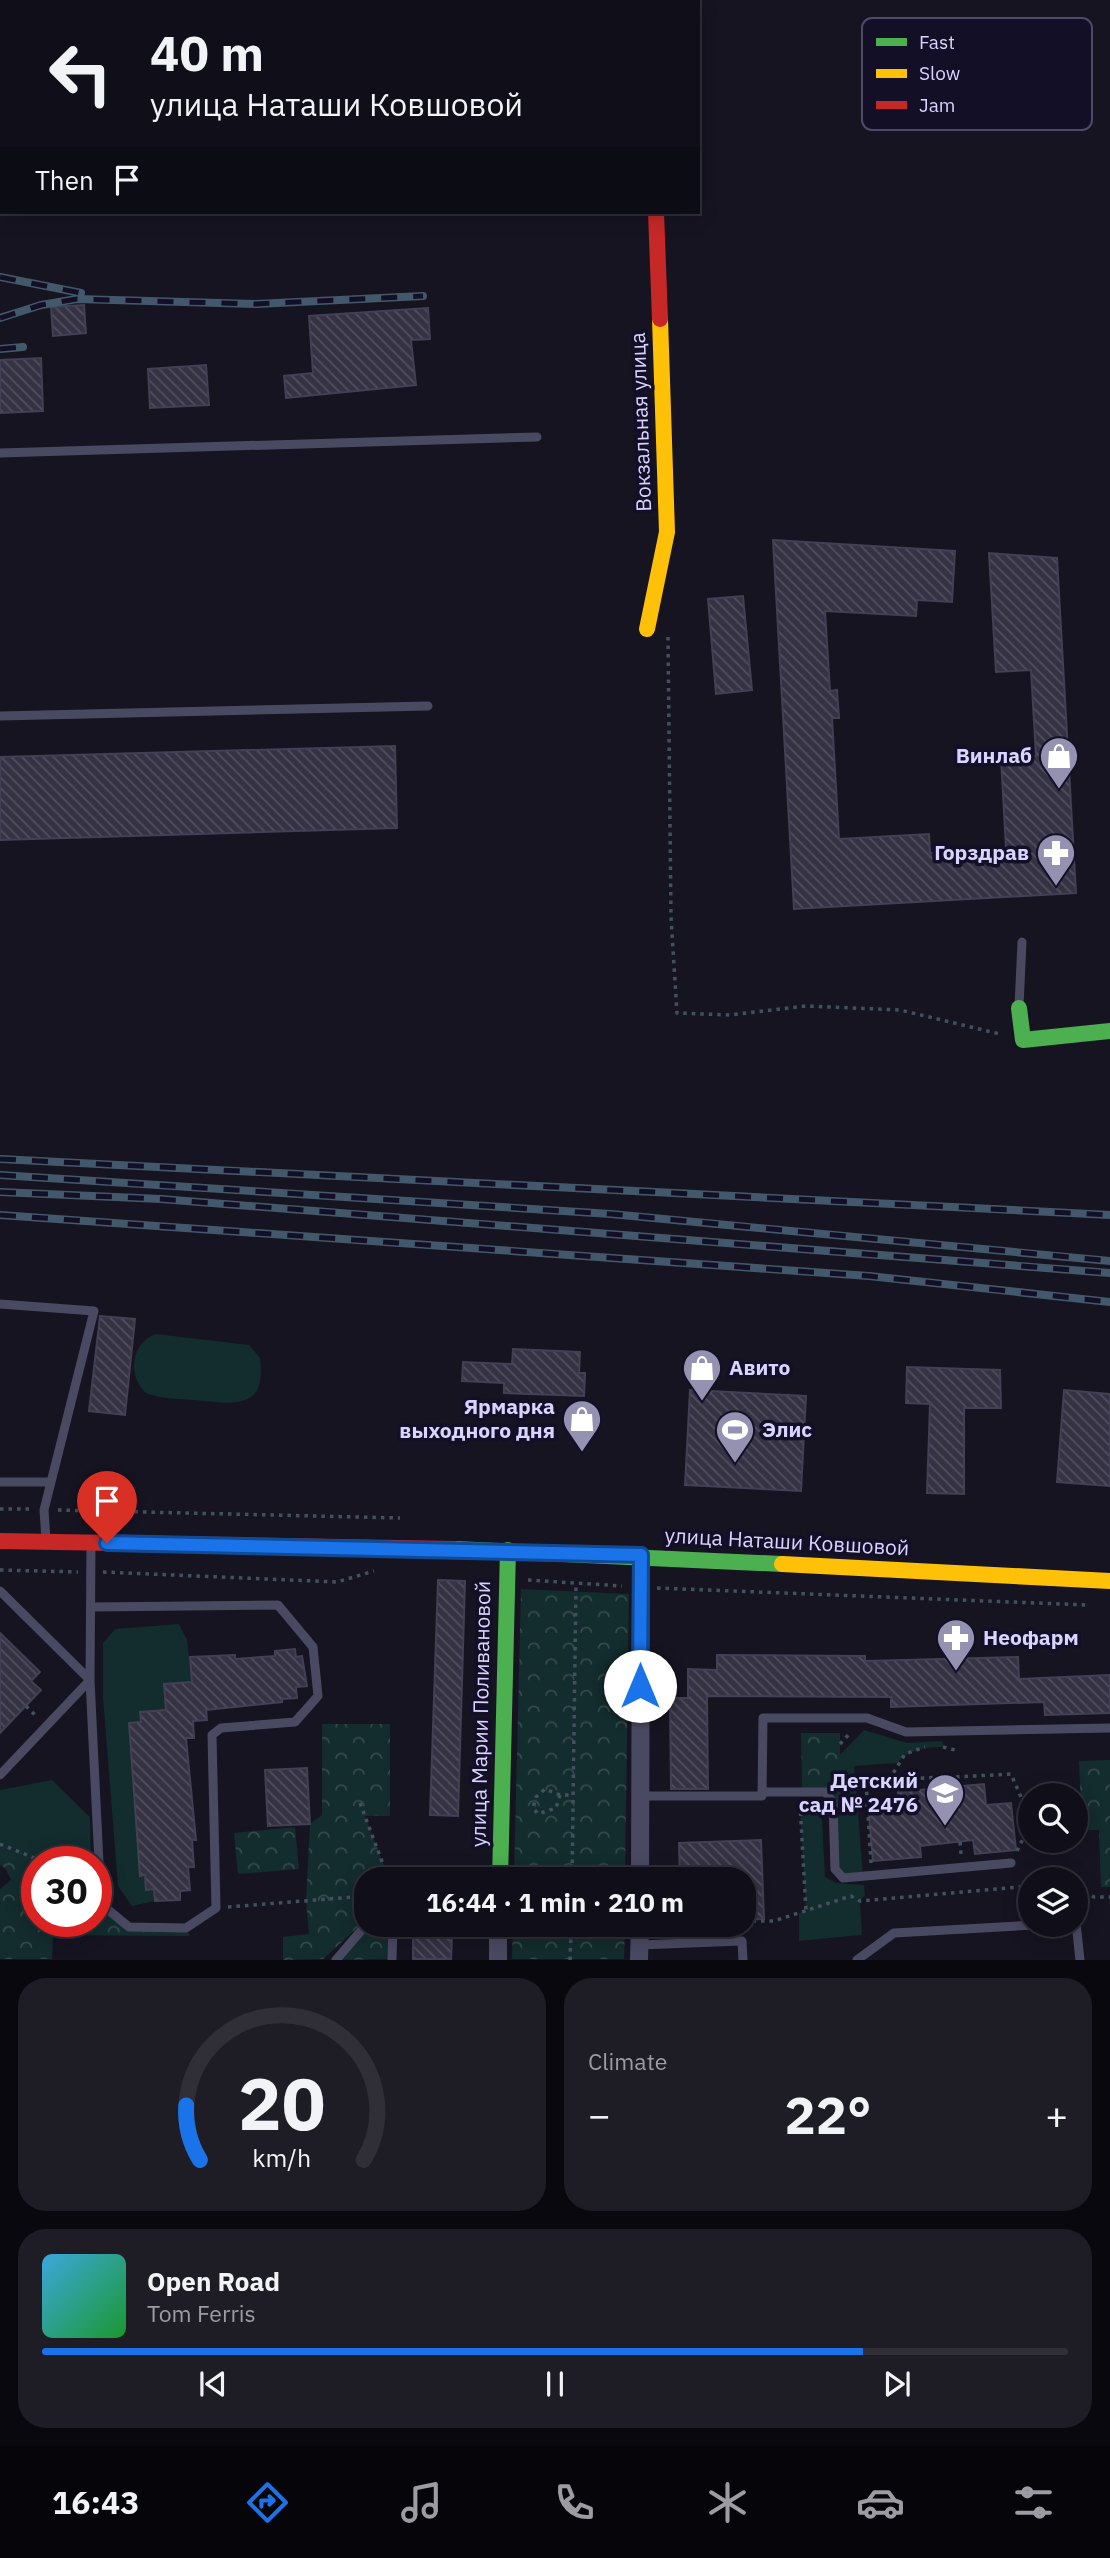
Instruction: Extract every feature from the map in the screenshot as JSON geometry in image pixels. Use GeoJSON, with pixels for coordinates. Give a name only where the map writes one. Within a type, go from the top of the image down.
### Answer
{"type":"FeatureCollection","features":[{"type":"Feature","properties":{"kind":"street","name":"Вокзальная улица"},"geometry":{"type":"LineString","coordinates":[[647,629],[667,532],[656,214]]}},
{"type":"Feature","properties":{"kind":"street"},"geometry":{"type":"LineString","coordinates":[[1019,1008],[1023,1040],[1110,1031]]}},
{"type":"Feature","properties":{"kind":"street","name":"улица Наташи Ковшовой"},"geometry":{"type":"LineString","coordinates":[[0,1541],[508,1550],[1110,1581]]}},
{"type":"Feature","properties":{"kind":"street","name":"улица Марии Поливановой"},"geometry":{"type":"LineString","coordinates":[[499,1867],[508,1550]]}},
{"type":"Feature","properties":{"kind":"street"},"geometry":{"type":"LineString","coordinates":[[640,1867],[641,1555]]}},
{"type":"Feature","properties":{"kind":"street"},"geometry":{"type":"LineString","coordinates":[[498,1937],[498,1959]]}},
{"type":"Feature","properties":{"kind":"lane"},"geometry":{"type":"LineString","coordinates":[[0,453],[537,437]]}},
{"type":"Feature","properties":{"kind":"lane"},"geometry":{"type":"LineString","coordinates":[[0,716],[428,706]]}},
{"type":"Feature","properties":{"kind":"lane"},"geometry":{"type":"LineString","coordinates":[[1019,1008],[1022,942]]}},
{"type":"Feature","properties":{"kind":"lane"},"geometry":{"type":"LineString","coordinates":[[0,1304],[94,1311],[44,1510],[46,1542]]}},
{"type":"Feature","properties":{"kind":"lane"},"geometry":{"type":"LineString","coordinates":[[0,1482],[51,1482]]}},
{"type":"Feature","properties":{"kind":"lane"},"geometry":{"type":"LineString","coordinates":[[91,1543],[93,1607],[90,1680],[101,1905],[129,1927],[186,1928],[216,1908],[212,1735],[221,1728],[295,1722],[318,1696],[313,1647],[278,1605],[93,1607]]}},
{"type":"Feature","properties":{"kind":"lane"},"geometry":{"type":"LineString","coordinates":[[0,1591],[90,1680]]}},
{"type":"Feature","properties":{"kind":"lane"},"geometry":{"type":"LineString","coordinates":[[0,1775],[90,1680]]}},
{"type":"Feature","properties":{"kind":"lane"},"geometry":{"type":"LineString","coordinates":[[640,1796],[762,1796],[763,1718],[867,1718],[906,1732],[1110,1728]]}},
{"type":"Feature","properties":{"kind":"lane"},"geometry":{"type":"LineString","coordinates":[[762,1792],[825,1792],[833,1802],[835,1869],[843,1878],[1011,1863]]}},
{"type":"Feature","properties":{"kind":"lane"},"geometry":{"type":"LineString","coordinates":[[857,1959],[894,1933],[1018,1926]]}},
{"type":"Feature","properties":{"kind":"lane"},"geometry":{"type":"LineString","coordinates":[[336,1959],[355,1937]]}},
{"type":"Feature","properties":{"kind":"lane"},"geometry":{"type":"LineString","coordinates":[[392,1959],[393,1937]]}},
{"type":"Feature","properties":{"kind":"lane"},"geometry":{"type":"LineString","coordinates":[[1078,1937],[1080,1959]]}},
{"type":"Feature","properties":{"kind":"lane"},"geometry":{"type":"LineString","coordinates":[[639,1952],[742,1941],[743,1959]]}},
{"type":"Feature","properties":{"kind":"path"},"geometry":{"type":"LineString","coordinates":[[668,628],[671,917],[677,1013],[730,1015],[806,1006],[900,1010],[1023,1040]]}},
{"type":"Feature","properties":{"kind":"path"},"geometry":{"type":"LineString","coordinates":[[0,1508],[400,1518]]}},
{"type":"Feature","properties":{"kind":"path"},"geometry":{"type":"LineString","coordinates":[[0,1570],[337,1582],[374,1571]]}},
{"type":"Feature","properties":{"kind":"path"},"geometry":{"type":"LineString","coordinates":[[507,1578],[641,1587],[1096,1605]]}},
{"type":"Feature","properties":{"kind":"path"},"geometry":{"type":"LineString","coordinates":[[572,1867],[576,1583]]}},
{"type":"Feature","properties":{"kind":"path"},"geometry":{"type":"LineString","coordinates":[[888,1781],[905,1754],[925,1747],[955,1750]]}},
{"type":"Feature","properties":{"kind":"path"},"geometry":{"type":"LineString","coordinates":[[956,1777],[1011,1774],[1018,1790]]}},
{"type":"Feature","properties":{"kind":"path"},"geometry":{"type":"LineString","coordinates":[[872,1876],[866,1782],[940,1777]]}},
{"type":"Feature","properties":{"kind":"path"},"geometry":{"type":"LineString","coordinates":[[560,1795],[556,1808],[547,1814],[538,1814],[533,1808],[536,1797],[545,1790],[560,1795],[573,1795]]}},
{"type":"Feature","properties":{"kind":"path"},"geometry":{"type":"LineString","coordinates":[[800,1792],[806,1911]]}},
{"type":"Feature","properties":{"kind":"path"},"geometry":{"type":"LineString","coordinates":[[360,1803],[384,1867]]}},
{"type":"Feature","properties":{"kind":"path"},"geometry":{"type":"LineString","coordinates":[[833,1808],[867,1805]]}},
{"type":"Feature","properties":{"kind":"path"},"geometry":{"type":"LineString","coordinates":[[0,1844],[21,1853]]}},
{"type":"Feature","properties":{"kind":"path"},"geometry":{"type":"LineString","coordinates":[[1011,1863],[1018,1848]]}},
{"type":"Feature","properties":{"kind":"path"},"geometry":{"type":"LineString","coordinates":[[756,1921],[774,1921],[851,1896],[860,1901],[1018,1887]]}},
{"type":"Feature","properties":{"kind":"path"},"geometry":{"type":"LineString","coordinates":[[1088,1895],[1110,1897]]}},
{"type":"Feature","properties":{"kind":"path"},"geometry":{"type":"LineString","coordinates":[[216,1908],[354,1897]]}},
{"type":"Feature","properties":{"kind":"path"},"geometry":{"type":"LineString","coordinates":[[570,1959],[571,1937]]}},
{"type":"Feature","properties":{"kind":"green space"},"geometry":{"type":"Polygon","coordinates":[[[156,1334],[249,1345],[260,1358],[261,1375],[253,1396],[223,1403],[146,1393],[136,1378],[134,1360],[141,1344],[156,1334]]]}},
{"type":"Feature","properties":{"kind":"green space"},"geometry":{"type":"Polygon","coordinates":[[[521,1589],[629,1594],[625,1867],[514,1867],[521,1589]]]}},
{"type":"Feature","properties":{"kind":"green space"},"geometry":{"type":"Polygon","coordinates":[[[179,1624],[187,1640],[192,1682],[164,1684],[166,1710],[140,1712],[141,1722],[129,1723],[140,1875],[145,1875],[146,1890],[154,1889],[155,1901],[132,1906],[118,1886],[103,1697],[103,1643],[115,1629],[179,1624]]]}},
{"type":"Feature","properties":{"kind":"green space"},"geometry":{"type":"Polygon","coordinates":[[[322,1724],[390,1724],[390,1816],[365,1816],[384,1867],[354,1867],[354,1931],[323,1959],[283,1960],[283,1937],[309,1934],[306,1901],[310,1824],[322,1815],[322,1724]]]}},
{"type":"Feature","properties":{"kind":"green space"},"geometry":{"type":"Polygon","coordinates":[[[864,1730],[907,1743],[942,1741],[944,1747],[918,1750],[897,1763],[854,1766],[857,1800],[833,1802],[825,1792],[800,1792],[802,1787],[840,1787],[840,1755],[864,1730]]]}},
{"type":"Feature","properties":{"kind":"green space"},"geometry":{"type":"Polygon","coordinates":[[[801,1733],[840,1733],[840,1787],[802,1787],[801,1733]]]}},
{"type":"Feature","properties":{"kind":"green space"},"geometry":{"type":"Polygon","coordinates":[[[1110,1760],[1110,1887],[1101,1887],[1099,1830],[1088,1830],[1088,1783],[1080,1783],[1079,1761],[1110,1760]]]}},
{"type":"Feature","properties":{"kind":"green space"},"geometry":{"type":"Polygon","coordinates":[[[52,1780],[90,1817],[91,1846],[21,1846],[21,1853],[0,1844],[0,1790],[52,1780]]]}},
{"type":"Feature","properties":{"kind":"green space"},"geometry":{"type":"Polygon","coordinates":[[[817,1808],[822,1820],[825,1877],[836,1883],[864,1885],[865,1895],[860,1901],[862,1935],[799,1941],[799,1913],[806,1910],[800,1809],[817,1808]]]}},
{"type":"Feature","properties":{"kind":"green space"},"geometry":{"type":"Polygon","coordinates":[[[858,1812],[863,1877],[843,1878],[835,1869],[833,1816],[858,1812]]]}},
{"type":"Feature","properties":{"kind":"green space"},"geometry":{"type":"Polygon","coordinates":[[[295,1827],[299,1869],[238,1874],[234,1833],[295,1827]]]}},
{"type":"Feature","properties":{"kind":"green space"},"geometry":{"type":"Polygon","coordinates":[[[0,1844],[21,1853],[21,1937],[53,1937],[52,1959],[0,1959],[0,1889],[11,1880],[5,1868],[0,1865],[0,1844]]]}},
{"type":"Feature","properties":{"kind":"green space"},"geometry":{"type":"Polygon","coordinates":[[[112,1914],[129,1927],[186,1928],[190,1936],[112,1935],[112,1914]]]}},
{"type":"Feature","properties":{"kind":"green space"},"geometry":{"type":"Polygon","coordinates":[[[356,1937],[393,1937],[392,1959],[336,1960],[356,1937]]]}},
{"type":"Feature","properties":{"kind":"green space"},"geometry":{"type":"Polygon","coordinates":[[[513,1937],[625,1937],[624,1959],[512,1959],[513,1937]]]}},
{"type":"Feature","properties":{"kind":"building"},"geometry":{"type":"Polygon","coordinates":[[[84,305],[86,333],[53,336],[51,307],[84,305]]]}},
{"type":"Feature","properties":{"kind":"building"},"geometry":{"type":"Polygon","coordinates":[[[428,308],[430,339],[411,340],[416,385],[286,398],[284,376],[313,373],[309,316],[428,308]]]}},
{"type":"Feature","properties":{"kind":"building"},"geometry":{"type":"Polygon","coordinates":[[[41,358],[43,411],[0,413],[0,360],[41,358]]]}},
{"type":"Feature","properties":{"kind":"building"},"geometry":{"type":"Polygon","coordinates":[[[206,365],[209,405],[150,408],[148,369],[206,365]]]}},
{"type":"Feature","properties":{"kind":"building"},"geometry":{"type":"Polygon","coordinates":[[[773,540],[955,551],[952,602],[917,600],[916,616],[825,611],[830,691],[837,690],[839,718],[832,718],[839,839],[929,834],[930,853],[1006,848],[1001,758],[1036,756],[1031,670],[996,672],[989,553],[1057,558],[1076,893],[794,909],[773,540]]]}},
{"type":"Feature","properties":{"kind":"building"},"geometry":{"type":"Polygon","coordinates":[[[743,596],[752,690],[716,694],[708,599],[743,596]]]}},
{"type":"Feature","properties":{"kind":"building"},"geometry":{"type":"Polygon","coordinates":[[[395,746],[397,828],[0,840],[0,757],[395,746]]]}},
{"type":"Feature","properties":{"kind":"building"},"geometry":{"type":"Polygon","coordinates":[[[100,1316],[135,1319],[125,1415],[89,1411],[100,1316]]]}},
{"type":"Feature","properties":{"kind":"building"},"geometry":{"type":"Polygon","coordinates":[[[513,1349],[580,1352],[579,1373],[585,1373],[584,1396],[504,1393],[504,1383],[462,1381],[463,1362],[512,1364],[513,1349]]]}},
{"type":"Feature","properties":{"kind":"building"},"geometry":{"type":"Polygon","coordinates":[[[907,1367],[1000,1370],[1001,1408],[964,1408],[964,1494],[927,1493],[930,1404],[906,1403],[907,1367]]]}},
{"type":"Feature","properties":{"kind":"building"},"geometry":{"type":"Polygon","coordinates":[[[690,1390],[806,1396],[801,1491],[685,1485],[690,1390]]]}},
{"type":"Feature","properties":{"kind":"building"},"geometry":{"type":"Polygon","coordinates":[[[1064,1390],[1110,1394],[1110,1486],[1057,1482],[1064,1390]]]}},
{"type":"Feature","properties":{"kind":"building"},"geometry":{"type":"Polygon","coordinates":[[[438,1580],[465,1581],[458,1816],[430,1815],[438,1580]]]}},
{"type":"Feature","properties":{"kind":"building"},"geometry":{"type":"Polygon","coordinates":[[[0,1633],[40,1672],[31,1681],[41,1690],[0,1733],[0,1633]]]}},
{"type":"Feature","properties":{"kind":"building"},"geometry":{"type":"Polygon","coordinates":[[[295,1649],[296,1657],[302,1656],[307,1686],[296,1687],[297,1698],[206,1710],[207,1720],[193,1721],[194,1738],[186,1738],[196,1840],[192,1840],[194,1867],[188,1867],[190,1890],[180,1891],[180,1900],[155,1901],[154,1889],[146,1890],[145,1875],[140,1876],[129,1723],[141,1722],[140,1712],[166,1710],[164,1684],[192,1682],[190,1657],[235,1655],[235,1659],[275,1656],[275,1651],[295,1649]]]}},
{"type":"Feature","properties":{"kind":"building"},"geometry":{"type":"Polygon","coordinates":[[[717,1655],[865,1656],[865,1661],[1018,1657],[1019,1679],[1110,1675],[1110,1713],[1045,1715],[1044,1702],[891,1707],[891,1697],[707,1696],[708,1789],[671,1789],[670,1698],[688,1698],[688,1669],[717,1670],[717,1655]]]}},
{"type":"Feature","properties":{"kind":"building"},"geometry":{"type":"Polygon","coordinates":[[[307,1768],[310,1824],[268,1826],[265,1770],[307,1768]]]}},
{"type":"Feature","properties":{"kind":"building"},"geometry":{"type":"Polygon","coordinates":[[[984,1784],[986,1805],[1011,1803],[1016,1850],[975,1854],[973,1840],[920,1846],[921,1857],[873,1861],[869,1815],[900,1812],[898,1792],[984,1784]]]}},
{"type":"Feature","properties":{"kind":"building"},"geometry":{"type":"Polygon","coordinates":[[[761,1840],[764,1919],[756,1919],[756,1867],[680,1867],[679,1843],[761,1840]]]}},
{"type":"Feature","properties":{"kind":"building"},"geometry":{"type":"Polygon","coordinates":[[[413,1937],[452,1937],[451,1959],[413,1959],[413,1937]]]}},
{"type":"Feature","properties":{"kind":"railway"},"geometry":{"type":"LineString","coordinates":[[0,277],[81,293]]}},
{"type":"Feature","properties":{"kind":"railway"},"geometry":{"type":"LineString","coordinates":[[0,318],[41,305],[77,299],[256,304],[423,296]]}},
{"type":"Feature","properties":{"kind":"railway"},"geometry":{"type":"LineString","coordinates":[[0,349],[23,347]]}},
{"type":"Feature","properties":{"kind":"railway"},"geometry":{"type":"LineString","coordinates":[[0,1159],[1110,1215]]}},
{"type":"Feature","properties":{"kind":"railway"},"geometry":{"type":"LineString","coordinates":[[0,1175],[611,1214],[1110,1261]]}},
{"type":"Feature","properties":{"kind":"railway"},"geometry":{"type":"LineString","coordinates":[[0,1192],[161,1199],[1110,1273]]}},
{"type":"Feature","properties":{"kind":"railway"},"geometry":{"type":"LineString","coordinates":[[0,1215],[869,1276],[1110,1302]]}},
{"type":"Feature","properties":{"kind":"traffic: fast"},"geometry":{"type":"LineString","coordinates":[[1019,1008],[1023,1040],[1110,1031]]}},
{"type":"Feature","properties":{"kind":"traffic: fast"},"geometry":{"type":"LineString","coordinates":[[455,1549],[782,1564]]}},
{"type":"Feature","properties":{"kind":"traffic: fast"},"geometry":{"type":"LineString","coordinates":[[500,1867],[508,1550]]}},
{"type":"Feature","properties":{"kind":"traffic: slow"},"geometry":{"type":"LineString","coordinates":[[647,629],[667,532],[660,319]]}},
{"type":"Feature","properties":{"kind":"traffic: slow"},"geometry":{"type":"LineString","coordinates":[[782,1564],[1110,1581]]}},
{"type":"Feature","properties":{"kind":"traffic: jam"},"geometry":{"type":"LineString","coordinates":[[656,214],[660,319]]}},
{"type":"Feature","properties":{"kind":"traffic: jam"},"geometry":{"type":"LineString","coordinates":[[0,1541],[455,1549]]}},
{"type":"Feature","properties":{"kind":"place","name":"Винлаб"},"geometry":{"type":"Point","coordinates":[1059,790]}},
{"type":"Feature","properties":{"kind":"place","name":"Горздрав"},"geometry":{"type":"Point","coordinates":[1056,887]}},
{"type":"Feature","properties":{"kind":"place","name":"Авито"},"geometry":{"type":"Point","coordinates":[702,1402]}},
{"type":"Feature","properties":{"kind":"place","name":"Ярмарка выходного дня"},"geometry":{"type":"Point","coordinates":[582,1453]}},
{"type":"Feature","properties":{"kind":"place","name":"Элис"},"geometry":{"type":"Point","coordinates":[735,1464]}},
{"type":"Feature","properties":{"kind":"place","name":"Неофарм"},"geometry":{"type":"Point","coordinates":[956,1672]}},
{"type":"Feature","properties":{"kind":"place","name":"Детский сад № 2476"},"geometry":{"type":"Point","coordinates":[945,1827]}},
{"type":"Feature","properties":{"kind":"route"},"geometry":{"type":"LineString","coordinates":[[107,1543],[519,1550],[641,1555],[640,1686]]}}]}
